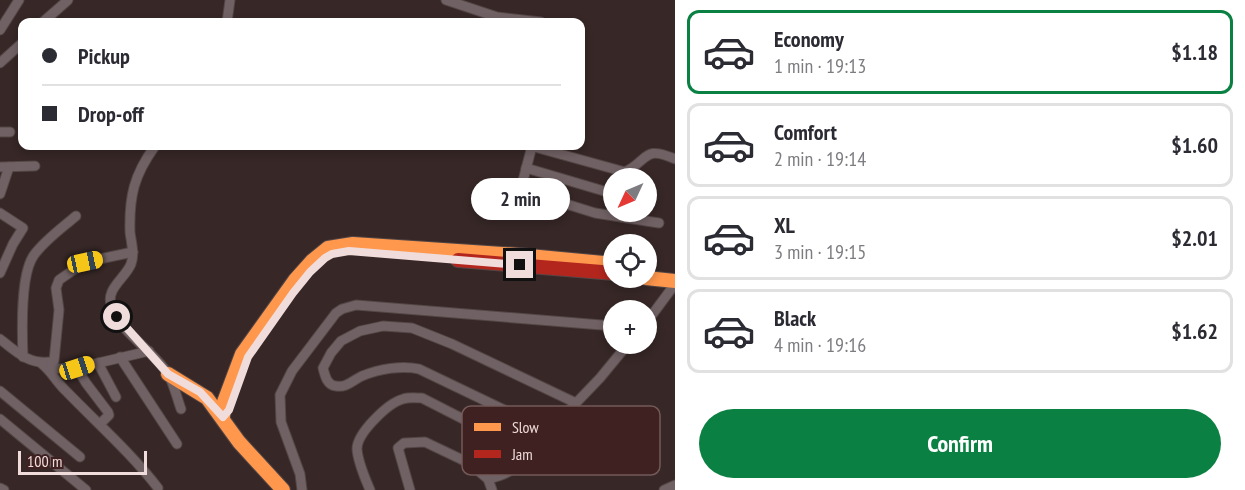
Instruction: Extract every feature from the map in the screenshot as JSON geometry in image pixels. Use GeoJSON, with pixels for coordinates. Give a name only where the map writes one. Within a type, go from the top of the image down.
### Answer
{"type":"FeatureCollection","features":[{"type":"Feature","properties":{"kind":"street"},"geometry":{"type":"LineString","coordinates":[[0,30],[19,0]]}},
{"type":"Feature","properties":{"kind":"street"},"geometry":{"type":"LineString","coordinates":[[48,18],[68,0]]}},
{"type":"Feature","properties":{"kind":"street"},"geometry":{"type":"LineString","coordinates":[[228,18],[230,0]]}},
{"type":"Feature","properties":{"kind":"street"},"geometry":{"type":"LineString","coordinates":[[446,0],[453,4],[506,18]]}},
{"type":"Feature","properties":{"kind":"street"},"geometry":{"type":"LineString","coordinates":[[0,63],[18,47]]}},
{"type":"Feature","properties":{"kind":"street"},"geometry":{"type":"LineString","coordinates":[[152,150],[141,165],[130,205],[133,252],[131,265],[113,287],[110,298],[111,307],[126,328],[168,374],[181,409]]}},
{"type":"Feature","properties":{"kind":"street"},"geometry":{"type":"LineString","coordinates":[[531,150],[520,192],[525,197],[563,203],[595,213],[659,223]]}},
{"type":"Feature","properties":{"kind":"street"},"geometry":{"type":"LineString","coordinates":[[546,150],[625,172],[635,167],[646,155],[652,153],[675,159]]}},
{"type":"Feature","properties":{"kind":"street"},"geometry":{"type":"LineString","coordinates":[[0,194],[4,167],[35,166]]}},
{"type":"Feature","properties":{"kind":"street"},"geometry":{"type":"LineString","coordinates":[[526,168],[603,191]]}},
{"type":"Feature","properties":{"kind":"street"},"geometry":{"type":"LineString","coordinates":[[0,213],[23,228],[12,244],[0,273]]}},
{"type":"Feature","properties":{"kind":"street"},"geometry":{"type":"LineString","coordinates":[[23,357],[23,308],[27,276],[33,256],[76,216]]}},
{"type":"Feature","properties":{"kind":"street"},"geometry":{"type":"LineString","coordinates":[[223,417],[224,402],[242,354],[295,280],[312,261],[328,248],[353,244],[603,263]]}},
{"type":"Feature","properties":{"kind":"street"},"geometry":{"type":"LineString","coordinates":[[223,417],[229,410],[248,357],[261,336],[310,272],[332,254],[349,251],[381,253],[603,272]]}},
{"type":"Feature","properties":{"kind":"street"},"geometry":{"type":"LineString","coordinates":[[133,252],[85,262],[59,280],[56,288],[59,310],[48,365],[60,386],[139,463],[158,488]]}},
{"type":"Feature","properties":{"kind":"street"},"geometry":{"type":"LineString","coordinates":[[657,270],[675,272]]}},
{"type":"Feature","properties":{"kind":"street"},"geometry":{"type":"LineString","coordinates":[[657,280],[675,283],[657,308]]}},
{"type":"Feature","properties":{"kind":"street"},"geometry":{"type":"LineString","coordinates":[[302,490],[300,474],[281,422],[280,395],[292,371],[336,313],[342,309],[356,305],[603,325]]}},
{"type":"Feature","properties":{"kind":"street"},"geometry":{"type":"LineString","coordinates":[[496,406],[419,369],[406,366],[362,376],[345,386],[334,386],[326,380],[323,368],[341,341],[360,331],[384,326],[412,328],[522,375],[576,403]]}},
{"type":"Feature","properties":{"kind":"street"},"geometry":{"type":"LineString","coordinates":[[0,339],[23,357],[48,365],[77,368],[149,351]]}},
{"type":"Feature","properties":{"kind":"street"},"geometry":{"type":"LineString","coordinates":[[573,406],[620,354]]}},
{"type":"Feature","properties":{"kind":"street"},"geometry":{"type":"LineString","coordinates":[[120,357],[177,444]]}},
{"type":"Feature","properties":{"kind":"street"},"geometry":{"type":"LineString","coordinates":[[98,363],[116,397]]}},
{"type":"Feature","properties":{"kind":"street"},"geometry":{"type":"LineString","coordinates":[[77,368],[108,412],[109,415],[100,424]]}},
{"type":"Feature","properties":{"kind":"street"},"geometry":{"type":"LineString","coordinates":[[168,374],[200,392],[223,417],[239,442],[283,490]]}},
{"type":"Feature","properties":{"kind":"street"},"geometry":{"type":"LineString","coordinates":[[0,391],[80,457]]}},
{"type":"Feature","properties":{"kind":"street"},"geometry":{"type":"LineString","coordinates":[[370,490],[357,448],[359,440],[368,427],[388,408],[401,399],[422,398],[462,418]]}},
{"type":"Feature","properties":{"kind":"street"},"geometry":{"type":"LineString","coordinates":[[0,419],[86,490]]}},
{"type":"Feature","properties":{"kind":"street"},"geometry":{"type":"LineString","coordinates":[[410,490],[398,448],[404,443],[425,442],[462,460]]}},
{"type":"Feature","properties":{"kind":"street"},"geometry":{"type":"LineString","coordinates":[[483,475],[488,479],[492,490]]}},
{"type":"Feature","properties":{"kind":"street"},"geometry":{"type":"LineString","coordinates":[[488,479],[503,475]]}},
{"type":"Feature","properties":{"kind":"street"},"geometry":{"type":"LineString","coordinates":[[664,490],[675,485]]}},
{"type":"Feature","properties":{"kind":"traffic: slow"},"geometry":{"type":"LineString","coordinates":[[223,417],[224,402],[242,354],[295,280],[312,261],[328,248],[353,244],[603,263]]}},
{"type":"Feature","properties":{"kind":"traffic: slow"},"geometry":{"type":"LineString","coordinates":[[657,279],[675,281]]}},
{"type":"Feature","properties":{"kind":"traffic: slow"},"geometry":{"type":"LineString","coordinates":[[168,374],[207,398],[239,442],[283,490]]}},
{"type":"Feature","properties":{"kind":"traffic: jam"},"geometry":{"type":"LineString","coordinates":[[458,260],[603,272]]}},
{"type":"Feature","properties":{"kind":"route"},"geometry":{"type":"LineString","coordinates":[[117,317],[168,374],[200,392],[223,417],[229,410],[237,391],[248,357],[267,328],[310,272],[332,254],[349,251],[520,265]]}}]}
